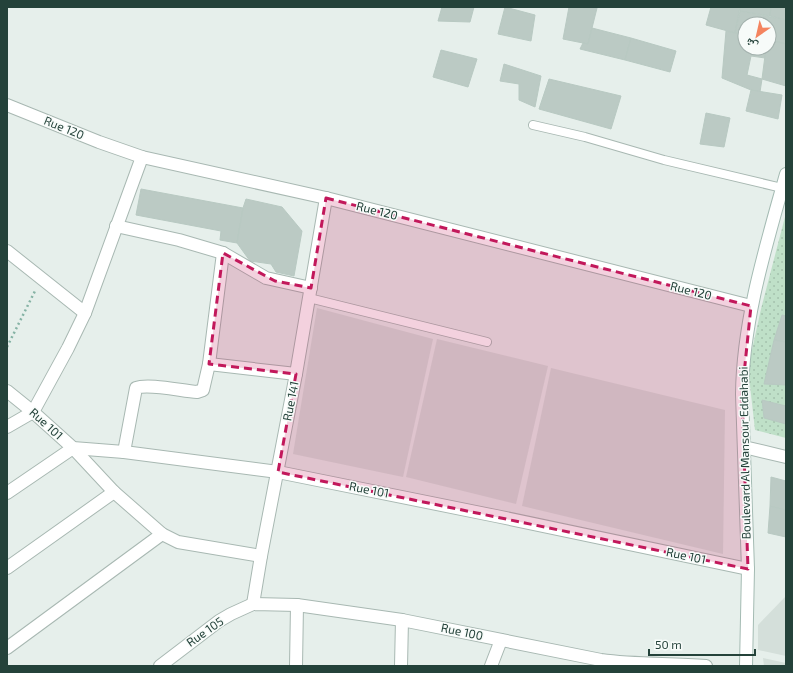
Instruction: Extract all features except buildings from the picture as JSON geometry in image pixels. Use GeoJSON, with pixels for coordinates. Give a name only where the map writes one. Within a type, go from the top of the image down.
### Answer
{"type":"FeatureCollection","features":[{"type":"Feature","properties":{"kind":"street","name":"Rue 120"},"geometry":{"type":"LineString","coordinates":[[7,105],[99,142],[142,157],[326,198],[751,306]]}},
{"type":"Feature","properties":{"kind":"street"},"geometry":{"type":"LineString","coordinates":[[7,427],[32,412],[68,348],[85,312],[142,157]]}},
{"type":"Feature","properties":{"kind":"street","name":"Boulevard Al Mansour Eddahabi"},"geometry":{"type":"LineString","coordinates":[[746,666],[748,569],[742,370],[751,306],[786,174]]}},
{"type":"Feature","properties":{"kind":"street","name":"Rue 141"},"geometry":{"type":"LineString","coordinates":[[253,604],[296,374],[326,198]]}},
{"type":"Feature","properties":{"kind":"street"},"geometry":{"type":"LineString","coordinates":[[116,226],[179,240],[223,253],[266,278],[310,293]]}},
{"type":"Feature","properties":{"kind":"street"},"geometry":{"type":"LineString","coordinates":[[7,251],[85,312]]}},
{"type":"Feature","properties":{"kind":"street"},"geometry":{"type":"LineString","coordinates":[[124,452],[136,388],[152,387],[200,392],[204,387],[209,364],[223,253]]}},
{"type":"Feature","properties":{"kind":"street"},"geometry":{"type":"LineString","coordinates":[[209,364],[296,374]]}},
{"type":"Feature","properties":{"kind":"street","name":"Rue 101"},"geometry":{"type":"LineString","coordinates":[[7,391],[73,448],[124,452],[278,472],[488,514],[748,569]]}},
{"type":"Feature","properties":{"kind":"street"},"geometry":{"type":"LineString","coordinates":[[744,447],[786,457]]}},
{"type":"Feature","properties":{"kind":"street"},"geometry":{"type":"LineString","coordinates":[[7,493],[73,448],[114,492],[162,534],[178,542],[261,556]]}},
{"type":"Feature","properties":{"kind":"street"},"geometry":{"type":"LineString","coordinates":[[7,568],[114,492]]}},
{"type":"Feature","properties":{"kind":"street"},"geometry":{"type":"LineString","coordinates":[[7,648],[162,534]]}},
{"type":"Feature","properties":{"kind":"street","name":"Rue 100"},"geometry":{"type":"LineString","coordinates":[[253,604],[297,605],[402,620],[586,658],[620,663],[706,666]]}},
{"type":"Feature","properties":{"kind":"street","name":"Rue 105"},"geometry":{"type":"LineString","coordinates":[[160,666],[220,621],[253,604]]}},
{"type":"Feature","properties":{"kind":"street"},"geometry":{"type":"LineString","coordinates":[[296,666],[297,605]]}},
{"type":"Feature","properties":{"kind":"street"},"geometry":{"type":"LineString","coordinates":[[401,666],[402,620]]}},
{"type":"Feature","properties":{"kind":"street"},"geometry":{"type":"LineString","coordinates":[[491,666],[501,640]]}},
{"type":"Feature","properties":{"kind":"lane"},"geometry":{"type":"LineString","coordinates":[[533,125],[585,137],[664,160],[782,188]]}},
{"type":"Feature","properties":{"kind":"lane"},"geometry":{"type":"LineString","coordinates":[[310,293],[487,342]]}},
{"type":"Feature","properties":{"kind":"path"},"geometry":{"type":"LineString","coordinates":[[7,347],[41,279]]}},
{"type":"Feature","properties":{"kind":"highlighted area"},"geometry":{"type":"Polygon","coordinates":[[[326,198],[751,306],[742,394],[748,569],[278,472],[296,374],[209,364],[223,253],[275,281],[311,288],[326,198]]]}},
{"type":"Feature","properties":{"kind":"shaded area"},"geometry":{"type":"Polygon","coordinates":[[[317,308],[433,339],[403,477],[293,454],[317,308]]]}},
{"type":"Feature","properties":{"kind":"shaded area"},"geometry":{"type":"Polygon","coordinates":[[[437,339],[548,366],[516,504],[406,477],[437,339]]]}},
{"type":"Feature","properties":{"kind":"shaded area"},"geometry":{"type":"Polygon","coordinates":[[[551,368],[725,410],[723,554],[522,506],[551,368]]]}},
{"type":"Feature","properties":{"kind":"shaded area"},"geometry":{"type":"Polygon","coordinates":[[[786,596],[786,656],[758,650],[758,625],[786,596]]]}},
{"type":"Feature","properties":{"kind":"shaded area"},"geometry":{"type":"Polygon","coordinates":[[[763,658],[786,663],[786,666],[764,666],[763,658]]]}},
{"type":"Feature","properties":{"kind":"green space"},"geometry":{"type":"Polygon","coordinates":[[[786,213],[786,438],[755,430],[748,368],[761,309],[786,213]]]}}]}
